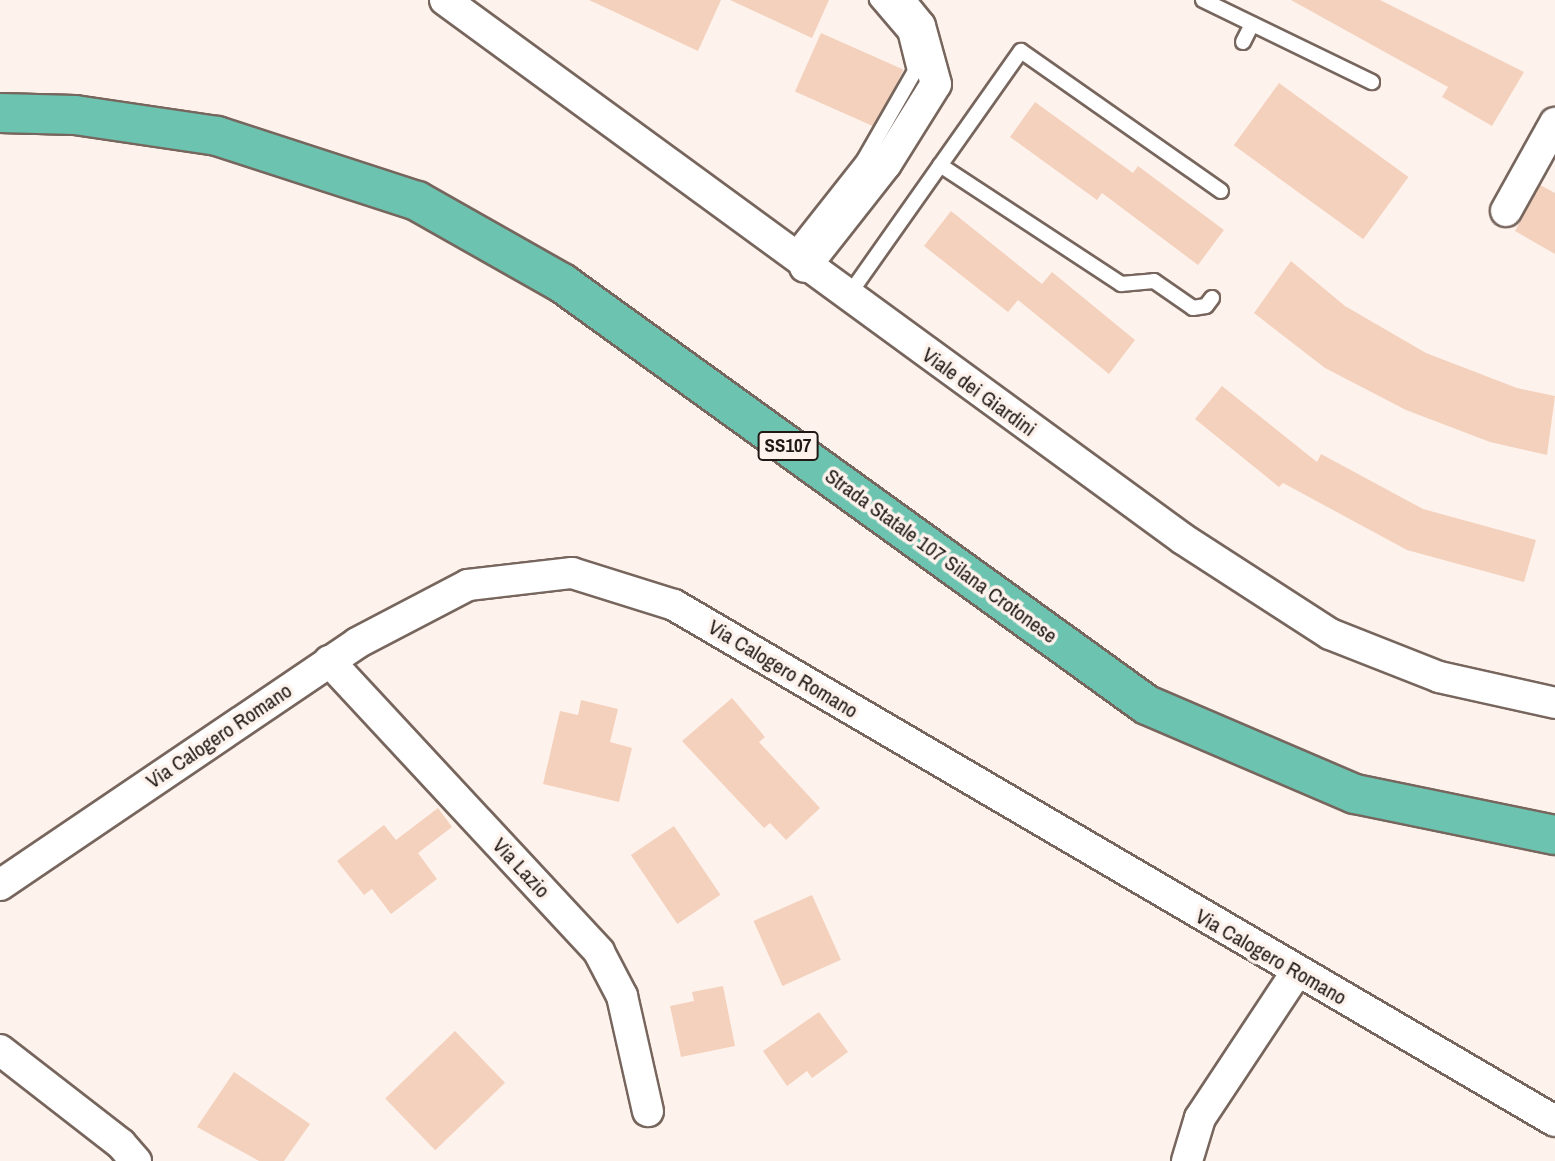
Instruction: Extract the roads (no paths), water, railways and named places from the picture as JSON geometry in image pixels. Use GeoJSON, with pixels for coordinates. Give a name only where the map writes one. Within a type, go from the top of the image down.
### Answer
{"type":"FeatureCollection","features":[{"type":"Feature","properties":{"kind":"highway","name":"Strada Statale 107 Silana Crotonese"},"geometry":{"type":"LineString","coordinates":[[0,113],[75,115],[217,136],[417,201],[562,283],[1147,705],[1355,794],[1555,835]]}},
{"type":"Feature","properties":{"kind":"street","name":"Viale dei Giardini"},"geometry":{"type":"LineString","coordinates":[[445,0],[797,261],[1183,539],[1330,634],[1439,677],[1555,703]]}},
{"type":"Feature","properties":{"kind":"street"},"geometry":{"type":"LineString","coordinates":[[797,261],[886,164],[936,84],[920,26],[900,0]]}},
{"type":"Feature","properties":{"kind":"street"},"geometry":{"type":"LineString","coordinates":[[1506,211],[1555,123]]}},
{"type":"Feature","properties":{"kind":"street","name":"Via Calogero Romano"},"geometry":{"type":"LineString","coordinates":[[0,885],[329,661],[468,585],[572,573],[674,605],[1296,972],[1555,1121]]}},
{"type":"Feature","properties":{"kind":"street","name":"Via Lazio"},"geometry":{"type":"LineString","coordinates":[[329,661],[599,952],[622,996],[648,1111]]}},
{"type":"Feature","properties":{"kind":"street"},"geometry":{"type":"LineString","coordinates":[[1187,1161],[1200,1118],[1296,972]]}},
{"type":"Feature","properties":{"kind":"street"},"geometry":{"type":"LineString","coordinates":[[0,1050],[121,1144],[136,1161]]}},
{"type":"Feature","properties":{"kind":"lane"},"geometry":{"type":"LineString","coordinates":[[797,261],[864,160],[915,71],[906,34],[877,0]]}},
{"type":"Feature","properties":{"kind":"lane"},"geometry":{"type":"LineString","coordinates":[[1203,0],[1372,82]]}},
{"type":"Feature","properties":{"kind":"lane"},"geometry":{"type":"LineString","coordinates":[[1243,42],[1252,24]]}},
{"type":"Feature","properties":{"kind":"lane"},"geometry":{"type":"LineString","coordinates":[[847,297],[1021,51],[1221,191]]}},
{"type":"Feature","properties":{"kind":"lane"},"geometry":{"type":"LineString","coordinates":[[940,165],[1121,284],[1154,281],[1193,308],[1206,306],[1212,298]]}}]}
